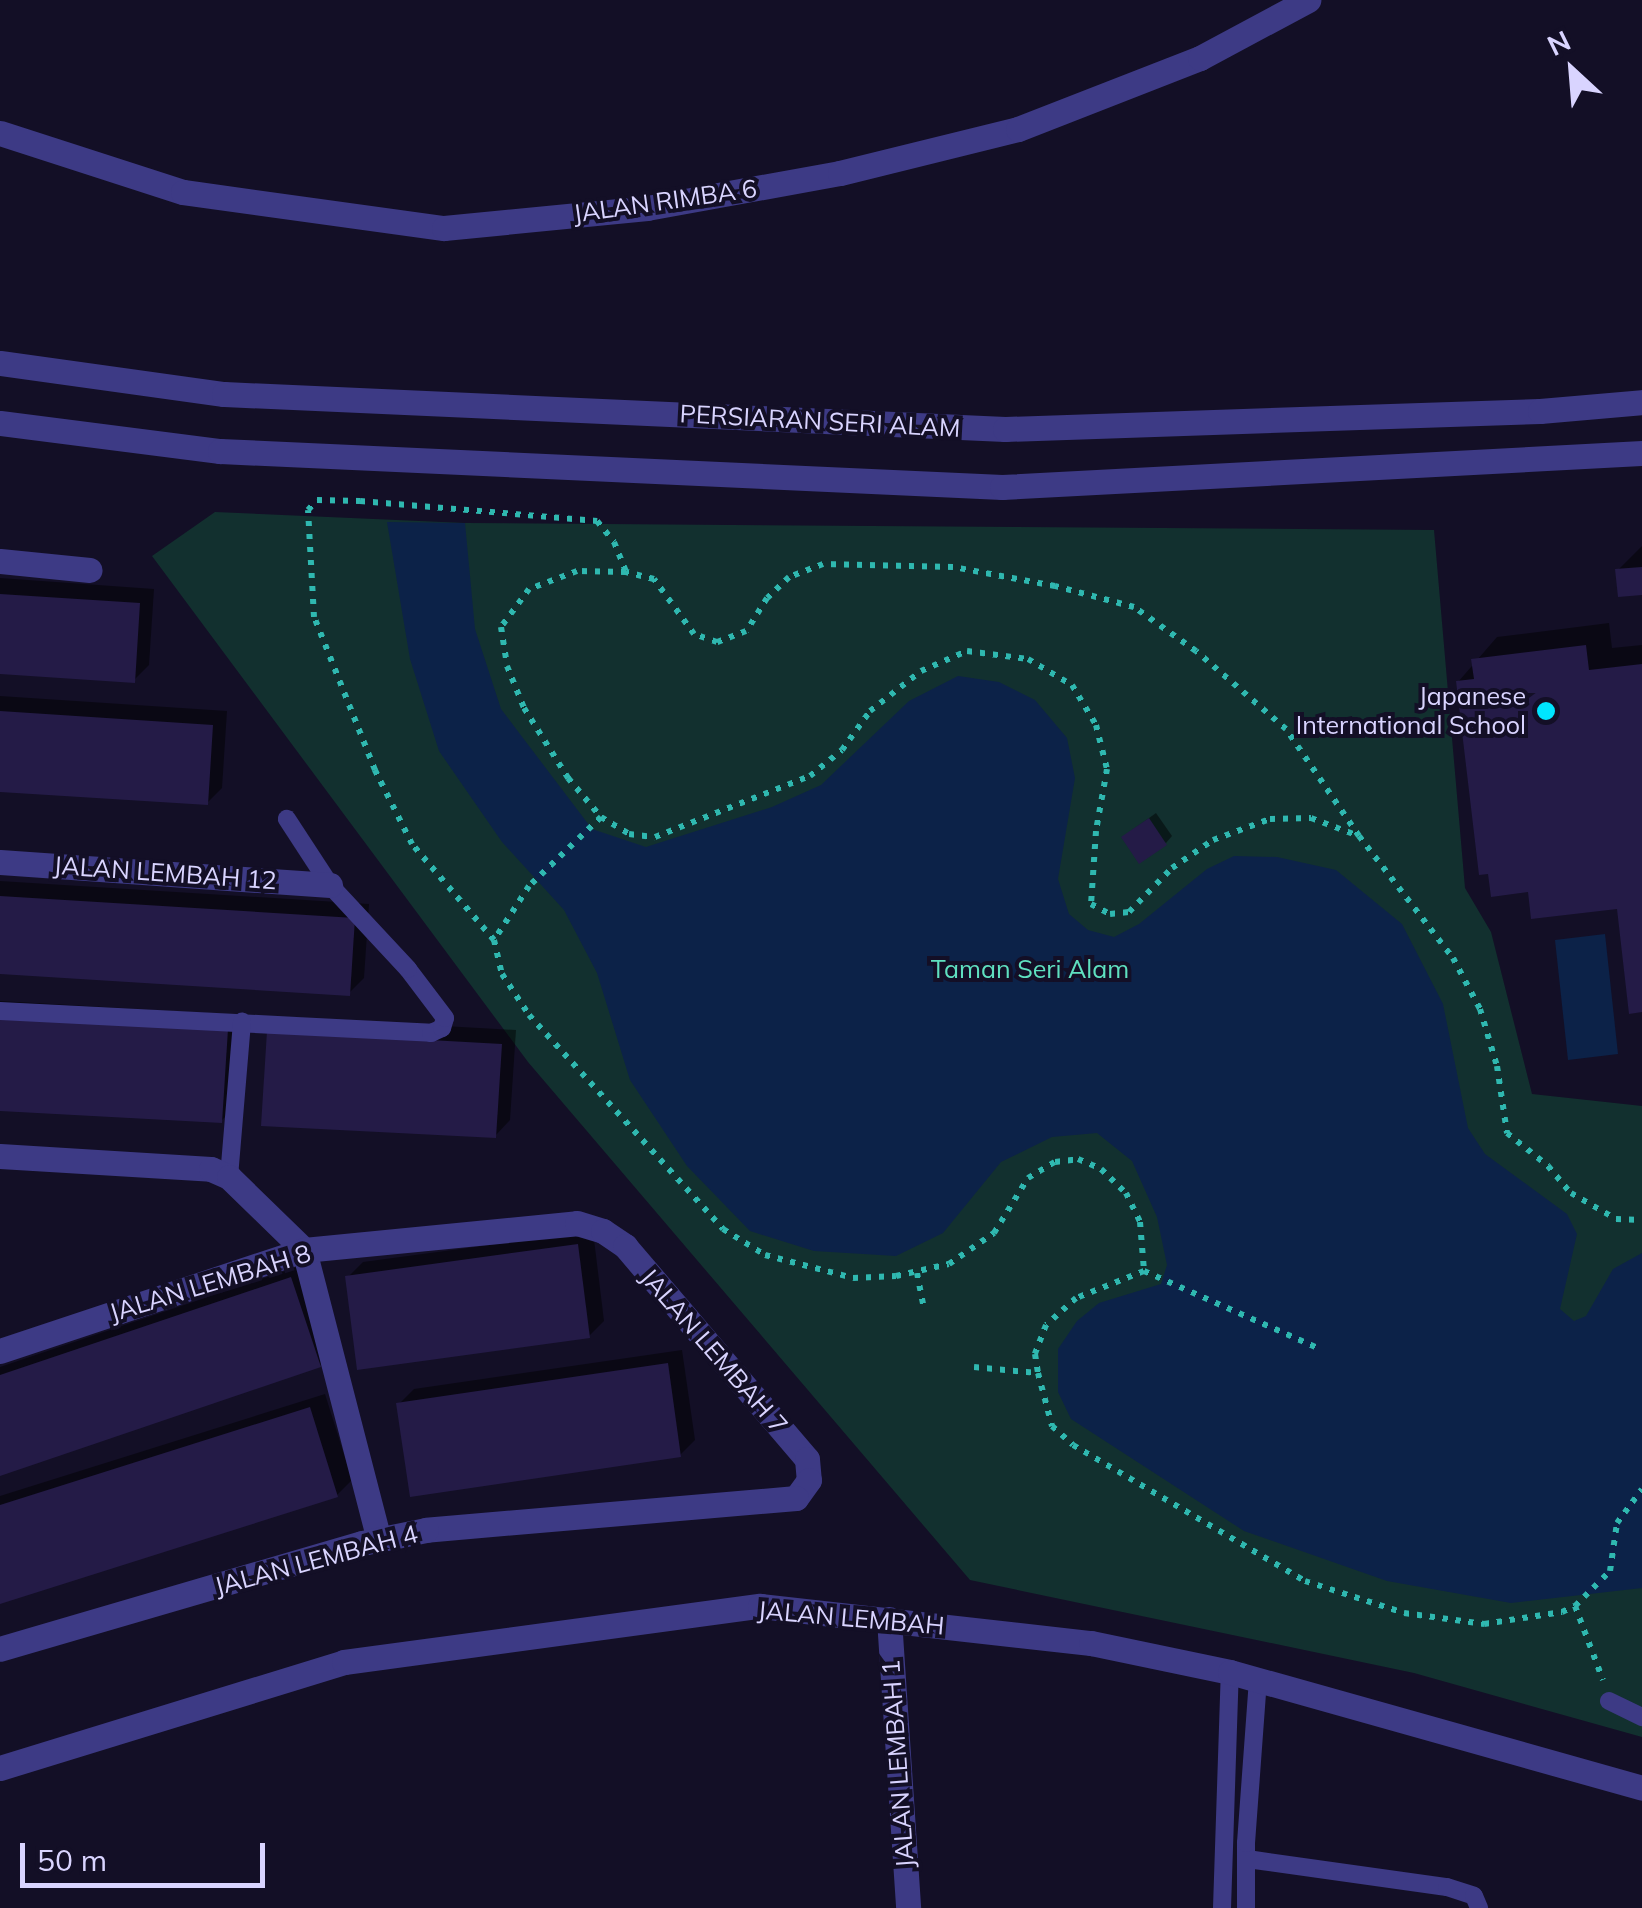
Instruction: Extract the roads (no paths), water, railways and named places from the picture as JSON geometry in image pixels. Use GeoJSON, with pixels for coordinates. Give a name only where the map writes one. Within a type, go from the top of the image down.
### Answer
{"type":"FeatureCollection","features":[{"type":"Feature","properties":{"kind":"street","name":"JALAN RIMBA 6"},"geometry":{"type":"LineString","coordinates":[[0,133],[183,192],[444,228],[647,208],[840,174],[1018,129],[1200,58],[1308,0]]}},
{"type":"Feature","properties":{"kind":"street","name":"PERSIARAN SERI ALAM"},"geometry":{"type":"LineString","coordinates":[[0,363],[224,394],[1005,430],[1540,411],[1642,402]]}},
{"type":"Feature","properties":{"kind":"street"},"geometry":{"type":"LineString","coordinates":[[0,422],[220,452],[1002,487],[1642,454]]}},
{"type":"Feature","properties":{"kind":"street"},"geometry":{"type":"LineString","coordinates":[[0,561],[90,570]]}},
{"type":"Feature","properties":{"kind":"street","name":"JALAN LEMBAH 12"},"geometry":{"type":"LineString","coordinates":[[0,862],[330,885]]}},
{"type":"Feature","properties":{"kind":"street"},"geometry":{"type":"LineString","coordinates":[[0,1156],[211,1169],[229,1177],[304,1250],[379,1539]]}},
{"type":"Feature","properties":{"kind":"street","name":"JALAN LEMBAH 8"},"geometry":{"type":"LineString","coordinates":[[0,1351],[304,1250],[578,1223],[603,1231]]}},
{"type":"Feature","properties":{"kind":"street","name":"JALAN LEMBAH 7"},"geometry":{"type":"LineString","coordinates":[[603,1231],[624,1246],[807,1459],[809,1480]]}},
{"type":"Feature","properties":{"kind":"street","name":"JALAN LEMBAH 4"},"geometry":{"type":"LineString","coordinates":[[0,1649],[379,1539],[426,1530],[796,1498],[809,1480]]}},
{"type":"Feature","properties":{"kind":"street","name":"JALAN LEMBAH"},"geometry":{"type":"LineString","coordinates":[[0,1768],[344,1662],[760,1606],[1091,1643],[1230,1672],[1642,1788]]}},
{"type":"Feature","properties":{"kind":"street","name":"JALAN LEMBAH 1"},"geometry":{"type":"LineString","coordinates":[[889,1619],[908,1908]]}},
{"type":"Feature","properties":{"kind":"lane"},"geometry":{"type":"LineString","coordinates":[[0,1010],[431,1032],[442,1028],[445,1018],[408,969],[330,885],[287,818]]}},
{"type":"Feature","properties":{"kind":"lane"},"geometry":{"type":"LineString","coordinates":[[229,1177],[242,1022]]}},
{"type":"Feature","properties":{"kind":"lane"},"geometry":{"type":"LineString","coordinates":[[1222,1908],[1226,1886],[1230,1672]]}},
{"type":"Feature","properties":{"kind":"lane"},"geometry":{"type":"LineString","coordinates":[[1246,1908],[1258,1681]]}},
{"type":"Feature","properties":{"kind":"lane"},"geometry":{"type":"LineString","coordinates":[[1609,1701],[1642,1717]]}},
{"type":"Feature","properties":{"kind":"lane"},"geometry":{"type":"LineString","coordinates":[[1247,1859],[1447,1887],[1474,1896],[1479,1908]]}},
{"type":"Feature","properties":{"kind":"water"},"geometry":{"type":"Polygon","coordinates":[[[387,522],[465,523],[475,629],[501,709],[592,829],[646,847],[772,807],[821,785],[909,701],[958,676],[999,682],[1035,700],[1067,738],[1075,778],[1058,879],[1069,914],[1088,930],[1114,937],[1139,924],[1207,869],[1234,856],[1277,857],[1336,870],[1402,924],[1443,1004],[1468,1128],[1485,1154],[1567,1214],[1577,1234],[1560,1309],[1574,1321],[1586,1316],[1613,1269],[1642,1253],[1642,1588],[1511,1603],[1387,1581],[1244,1531],[1071,1419],[1058,1392],[1058,1349],[1077,1321],[1099,1303],[1161,1284],[1167,1265],[1157,1217],[1132,1161],[1097,1133],[1052,1137],[1001,1162],[943,1233],[896,1256],[814,1251],[750,1231],[687,1166],[630,1080],[597,973],[564,910],[502,842],[439,751],[410,659],[387,522]]]}},
{"type":"Feature","properties":{"kind":"water"},"geometry":{"type":"Polygon","coordinates":[[[1605,934],[1618,1054],[1568,1060],[1555,940],[1605,934]]]}},
{"type":"Feature","properties":{"kind":"place","name":"Japanese International School"},"geometry":{"type":"Point","coordinates":[1546,711]}},
{"type":"Feature","properties":{"kind":"park label","name":"Taman Seri Alam"},"geometry":{"type":"Point","coordinates":[1030,969]}}]}
